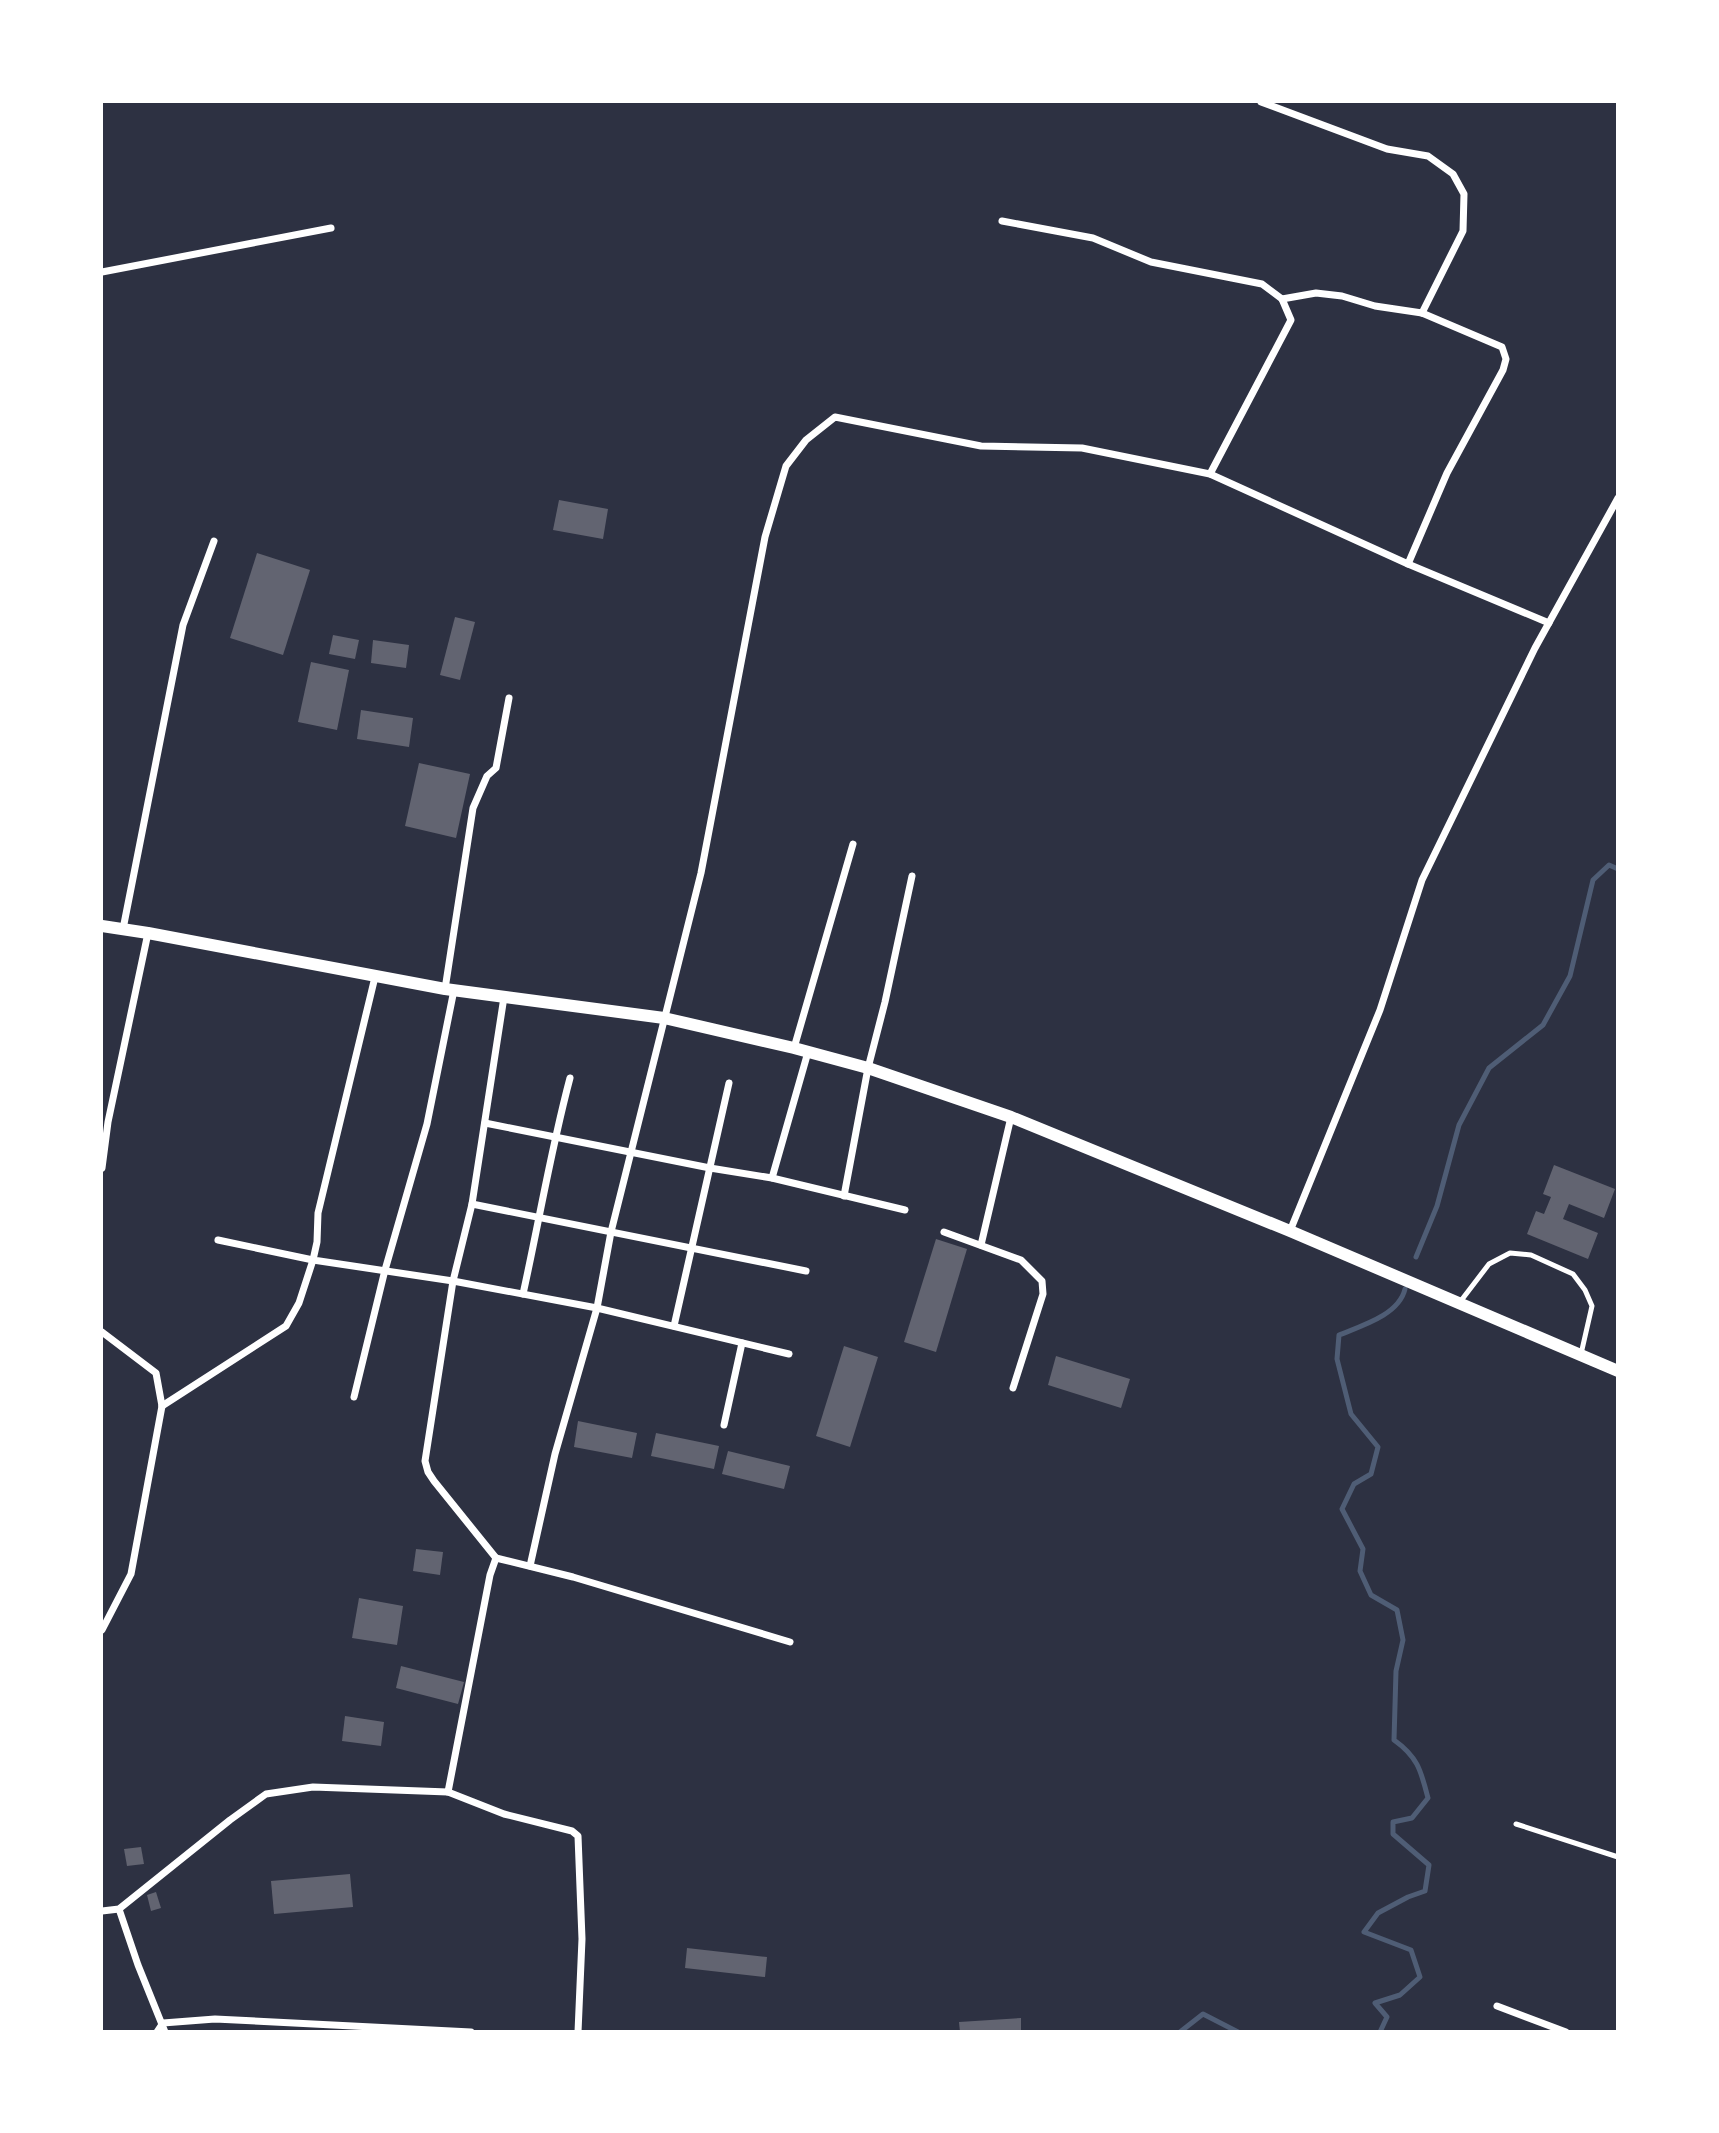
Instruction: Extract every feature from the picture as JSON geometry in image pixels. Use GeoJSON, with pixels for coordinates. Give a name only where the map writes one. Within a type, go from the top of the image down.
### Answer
{"type":"FeatureCollection","features":[{"type":"Feature","properties":{"kind":"street"},"geometry":{"type":"LineString","coordinates":[[1261,102],[1387,149],[1428,156],[1453,174],[1464,194],[1463,231],[1422,313]]}},
{"type":"Feature","properties":{"kind":"street"},"geometry":{"type":"LineString","coordinates":[[1002,221],[1093,238],[1151,262],[1262,284],[1282,299],[1291,320],[1210,474]]}},
{"type":"Feature","properties":{"kind":"street"},"geometry":{"type":"LineString","coordinates":[[102,272],[331,228]]}},
{"type":"Feature","properties":{"kind":"street"},"geometry":{"type":"LineString","coordinates":[[1282,299],[1316,293],[1422,313],[1502,347],[1506,359],[1503,370],[1447,473],[1408,564]]}},
{"type":"Feature","properties":{"kind":"street"},"geometry":{"type":"LineString","coordinates":[[530,1566],[555,1454],[597,1308],[611,1232],[701,873],[765,537],[786,466],[806,440],[835,417],[981,446],[1082,448],[1210,474],[1408,564],[1549,622]]}},
{"type":"Feature","properties":{"kind":"street"},"geometry":{"type":"LineString","coordinates":[[1290,1231],[1380,1010],[1422,880],[1549,622],[1618,498]]}},
{"type":"Feature","properties":{"kind":"street"},"geometry":{"type":"LineString","coordinates":[[123,929],[183,625],[214,541]]}},
{"type":"Feature","properties":{"kind":"street"},"geometry":{"type":"LineString","coordinates":[[354,1397],[385,1270],[427,1124],[449,990],[473,808],[487,776],[496,768],[509,698]]}},
{"type":"Feature","properties":{"kind":"street"},"geometry":{"type":"LineString","coordinates":[[794,1048],[853,844]]}},
{"type":"Feature","properties":{"kind":"street"},"geometry":{"type":"LineString","coordinates":[[844,1196],[868,1068],[912,876]]}},
{"type":"Feature","properties":{"kind":"street"},"geometry":{"type":"LineString","coordinates":[[102,926],[449,990],[664,1018],[868,1068],[1011,1117],[1290,1231],[1618,1371]]}},
{"type":"Feature","properties":{"kind":"street"},"geometry":{"type":"LineString","coordinates":[[102,1168],[105,1122],[148,933]]}},
{"type":"Feature","properties":{"kind":"street"},"geometry":{"type":"LineString","coordinates":[[162,1406],[286,1326],[299,1303],[313,1260],[318,1213],[375,977]]}},
{"type":"Feature","properties":{"kind":"street"},"geometry":{"type":"LineString","coordinates":[[504,998],[472,1204],[453,1281],[425,1461],[428,1472],[496,1558],[586,1580],[790,1642]]}},
{"type":"Feature","properties":{"kind":"street"},"geometry":{"type":"LineString","coordinates":[[772,1178],[808,1052]]}},
{"type":"Feature","properties":{"kind":"street"},"geometry":{"type":"LineString","coordinates":[[523,1294],[554,1137],[570,1078]]}},
{"type":"Feature","properties":{"kind":"street"},"geometry":{"type":"LineString","coordinates":[[674,1326],[729,1083]]}},
{"type":"Feature","properties":{"kind":"street"},"geometry":{"type":"LineString","coordinates":[[981,1245],[1011,1117]]}},
{"type":"Feature","properties":{"kind":"street"},"geometry":{"type":"LineString","coordinates":[[485,1123],[772,1178],[905,1210]]}},
{"type":"Feature","properties":{"kind":"street"},"geometry":{"type":"LineString","coordinates":[[472,1204],[806,1271]]}},
{"type":"Feature","properties":{"kind":"street"},"geometry":{"type":"LineString","coordinates":[[944,1232],[1021,1260],[1042,1281],[1043,1294],[1013,1388]]}},
{"type":"Feature","properties":{"kind":"street"},"geometry":{"type":"LineString","coordinates":[[218,1240],[313,1260],[453,1281],[597,1308],[789,1354]]}},
{"type":"Feature","properties":{"kind":"street"},"geometry":{"type":"LineString","coordinates":[[102,1332],[156,1374],[162,1406],[131,1574],[102,1630]]}},
{"type":"Feature","properties":{"kind":"street"},"geometry":{"type":"LineString","coordinates":[[724,1425],[742,1343]]}},
{"type":"Feature","properties":{"kind":"street"},"geometry":{"type":"LineString","coordinates":[[449,1792],[490,1575],[496,1558]]}},
{"type":"Feature","properties":{"kind":"street"},"geometry":{"type":"LineString","coordinates":[[102,1911],[119,1909],[266,1794],[313,1787],[449,1792],[504,1814],[572,1831],[578,1836],[582,1939],[578,2032]]}},
{"type":"Feature","properties":{"kind":"street"},"geometry":{"type":"LineString","coordinates":[[119,1909],[138,1965],[164,2027]]}},
{"type":"Feature","properties":{"kind":"street"},"geometry":{"type":"LineString","coordinates":[[1497,2007],[1566,2032]]}},
{"type":"Feature","properties":{"kind":"street"},"geometry":{"type":"LineString","coordinates":[[157,2032],[164,2027],[215,2019],[471,2032]]}},
{"type":"Feature","properties":{"kind":"lane"},"geometry":{"type":"LineString","coordinates":[[1459,1304],[1489,1264],[1510,1253],[1531,1255],[1573,1274],[1585,1290],[1591,1306],[1581,1356]]}},
{"type":"Feature","properties":{"kind":"lane"},"geometry":{"type":"LineString","coordinates":[[1516,1824],[1618,1857]]}},
{"type":"Feature","properties":{"kind":"building"},"geometry":{"type":"Polygon","coordinates":[[[559,500],[608,509],[603,539],[553,530],[559,500]]]}},
{"type":"Feature","properties":{"kind":"building"},"geometry":{"type":"Polygon","coordinates":[[[257,553],[310,570],[283,655],[230,638],[257,553]]]}},
{"type":"Feature","properties":{"kind":"building"},"geometry":{"type":"Polygon","coordinates":[[[455,617],[475,622],[460,680],[440,675],[455,617]]]}},
{"type":"Feature","properties":{"kind":"building"},"geometry":{"type":"Polygon","coordinates":[[[333,635],[359,640],[355,659],[329,654],[333,635]]]}},
{"type":"Feature","properties":{"kind":"building"},"geometry":{"type":"Polygon","coordinates":[[[373,640],[409,645],[406,668],[371,663],[373,640]]]}},
{"type":"Feature","properties":{"kind":"building"},"geometry":{"type":"Polygon","coordinates":[[[311,662],[349,670],[337,730],[298,722],[311,662]]]}},
{"type":"Feature","properties":{"kind":"building"},"geometry":{"type":"Polygon","coordinates":[[[361,710],[413,718],[409,747],[357,739],[361,710]]]}},
{"type":"Feature","properties":{"kind":"building"},"geometry":{"type":"Polygon","coordinates":[[[419,763],[470,774],[456,838],[405,826],[419,763]]]}},
{"type":"Feature","properties":{"kind":"building"},"geometry":{"type":"Polygon","coordinates":[[[1554,1165],[1615,1189],[1604,1218],[1569,1204],[1563,1219],[1598,1233],[1588,1259],[1527,1234],[1536,1211],[1544,1214],[1551,1197],[1543,1194],[1554,1165]]]}},
{"type":"Feature","properties":{"kind":"building"},"geometry":{"type":"Polygon","coordinates":[[[936,1239],[967,1249],[936,1352],[904,1342],[936,1239]]]}},
{"type":"Feature","properties":{"kind":"building"},"geometry":{"type":"Polygon","coordinates":[[[844,1346],[878,1357],[850,1447],[816,1436],[844,1346]]]}},
{"type":"Feature","properties":{"kind":"building"},"geometry":{"type":"Polygon","coordinates":[[[1056,1356],[1130,1379],[1121,1408],[1048,1385],[1056,1356]]]}},
{"type":"Feature","properties":{"kind":"building"},"geometry":{"type":"Polygon","coordinates":[[[578,1421],[637,1433],[632,1458],[574,1447],[578,1421]]]}},
{"type":"Feature","properties":{"kind":"building"},"geometry":{"type":"Polygon","coordinates":[[[656,1433],[719,1446],[714,1469],[651,1456],[656,1433]]]}},
{"type":"Feature","properties":{"kind":"building"},"geometry":{"type":"Polygon","coordinates":[[[728,1451],[790,1466],[784,1489],[722,1474],[728,1451]]]}},
{"type":"Feature","properties":{"kind":"building"},"geometry":{"type":"Polygon","coordinates":[[[416,1549],[443,1552],[440,1575],[413,1571],[416,1549]]]}},
{"type":"Feature","properties":{"kind":"building"},"geometry":{"type":"Polygon","coordinates":[[[359,1598],[403,1606],[397,1645],[352,1638],[359,1598]]]}},
{"type":"Feature","properties":{"kind":"building"},"geometry":{"type":"Polygon","coordinates":[[[401,1666],[464,1682],[458,1704],[396,1688],[401,1666]]]}},
{"type":"Feature","properties":{"kind":"building"},"geometry":{"type":"Polygon","coordinates":[[[345,1716],[384,1722],[381,1746],[342,1741],[345,1716]]]}},
{"type":"Feature","properties":{"kind":"building"},"geometry":{"type":"Polygon","coordinates":[[[141,1847],[144,1864],[127,1866],[124,1849],[141,1847]]]}},
{"type":"Feature","properties":{"kind":"building"},"geometry":{"type":"Polygon","coordinates":[[[350,1874],[353,1907],[274,1914],[271,1881],[350,1874]]]}},
{"type":"Feature","properties":{"kind":"building"},"geometry":{"type":"Polygon","coordinates":[[[156,1892],[161,1908],[151,1911],[147,1895],[156,1892]]]}},
{"type":"Feature","properties":{"kind":"building"},"geometry":{"type":"Polygon","coordinates":[[[687,1948],[767,1957],[765,1977],[685,1968],[687,1948]]]}},
{"type":"Feature","properties":{"kind":"building"},"geometry":{"type":"Polygon","coordinates":[[[1021,2018],[1021,2032],[960,2032],[959,2022],[1021,2018]]]}},
{"type":"Feature","properties":{"kind":"waterway"},"geometry":{"type":"LineString","coordinates":[[1416,1257],[1437,1206],[1459,1125],[1489,1068],[1543,1025],[1570,976],[1593,880],[1609,865],[1618,869]]}},
{"type":"Feature","properties":{"kind":"waterway"},"geometry":{"type":"LineString","coordinates":[[1380,2032],[1387,2017],[1375,2003],[1400,1995],[1420,1977],[1411,1950],[1364,1932],[1378,1913],[1425,1891],[1429,1865],[1393,1834],[1393,1822],[1412,1818],[1428,1798],[1417,1765],[1408,1752],[1394,1740],[1396,1671],[1403,1640],[1397,1610],[1371,1595],[1360,1571],[1363,1549],[1342,1509],[1354,1484],[1371,1474],[1378,1447],[1351,1414],[1337,1359],[1339,1335],[1387,1313],[1395,1306],[1405,1289]]}},
{"type":"Feature","properties":{"kind":"waterway"},"geometry":{"type":"LineString","coordinates":[[1180,2032],[1203,2014],[1238,2032]]}}]}
